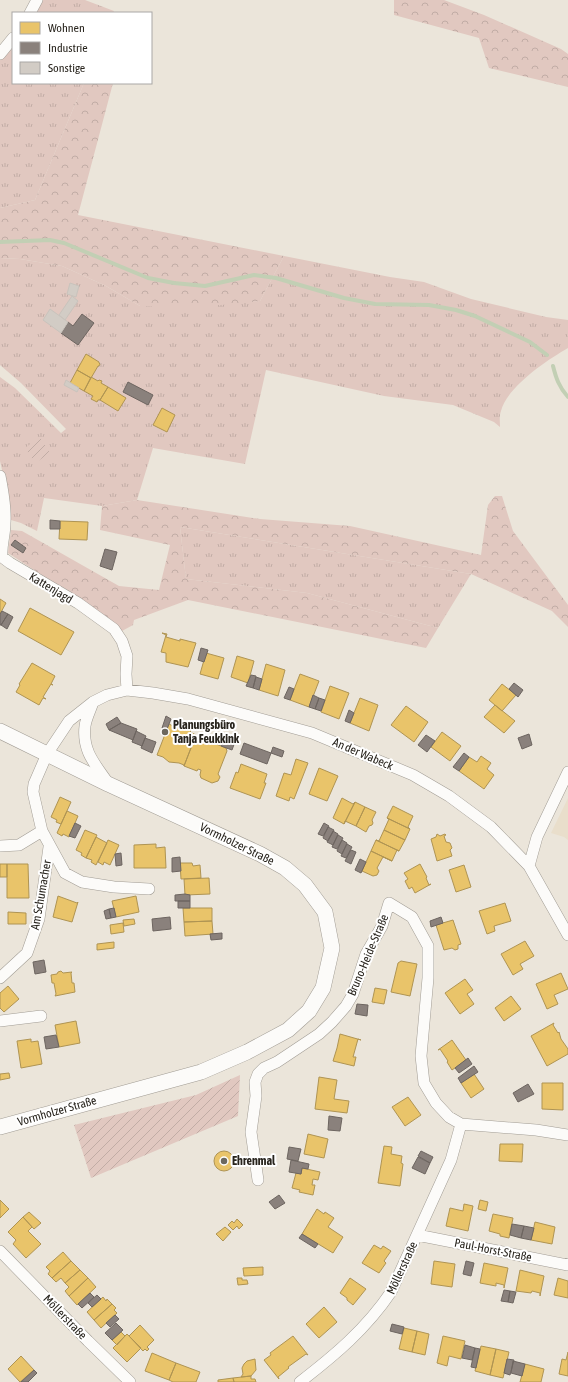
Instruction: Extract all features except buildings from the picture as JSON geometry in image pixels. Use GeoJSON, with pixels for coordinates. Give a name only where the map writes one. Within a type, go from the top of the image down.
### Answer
{"type":"FeatureCollection","features":[{"type":"Feature","properties":{"kind":"main road","name":"Vormholzer Straße"},"geometry":{"type":"LineString","coordinates":[[0,731],[108,784],[260,854],[285,868],[305,885],[325,912],[332,948],[323,988],[309,1011],[288,1030],[247,1052],[201,1072],[0,1127]]}},
{"type":"Feature","properties":{"kind":"street"},"geometry":{"type":"LineString","coordinates":[[31,12],[37,0]]}},
{"type":"Feature","properties":{"kind":"street"},"geometry":{"type":"LineString","coordinates":[[0,54],[12,39]]}},
{"type":"Feature","properties":{"kind":"street","name":"Kattenjagd"},"geometry":{"type":"LineString","coordinates":[[0,476],[4,493],[5,523],[0,545],[2,557],[78,603],[114,629],[122,641],[127,656],[126,674],[128,690]]}},
{"type":"Feature","properties":{"kind":"street","name":"An der Wabeck"},"geometry":{"type":"LineString","coordinates":[[47,754],[69,721],[93,702],[107,695],[128,690],[188,699],[312,733],[414,775],[449,796],[491,827],[529,866],[568,935]]}},
{"type":"Feature","properties":{"kind":"street"},"geometry":{"type":"LineString","coordinates":[[93,702],[85,725],[86,746],[89,756],[108,784]]}},
{"type":"Feature","properties":{"kind":"street","name":"Am Schumacher"},"geometry":{"type":"LineString","coordinates":[[47,754],[33,792],[42,831],[49,847],[65,873],[82,882],[114,887],[149,889]]}},
{"type":"Feature","properties":{"kind":"street"},"geometry":{"type":"LineString","coordinates":[[529,866],[537,837],[568,772]]}},
{"type":"Feature","properties":{"kind":"street"},"geometry":{"type":"LineString","coordinates":[[0,846],[19,845],[42,831]]}},
{"type":"Feature","properties":{"kind":"street","name":"Am Schumacher"},"geometry":{"type":"LineString","coordinates":[[0,978],[28,953],[39,919],[49,847]]}},
{"type":"Feature","properties":{"kind":"street","name":"Bruno-Heide-Straße"},"geometry":{"type":"LineString","coordinates":[[258,1180],[251,1132],[256,1096],[255,1082],[258,1074],[264,1068],[277,1062],[319,1034],[346,1006],[353,994],[366,954],[382,926],[389,903],[412,917],[428,946],[428,978],[421,1056],[424,1083],[436,1103],[449,1117],[461,1124]]}},
{"type":"Feature","properties":{"kind":"street"},"geometry":{"type":"LineString","coordinates":[[0,1021],[41,1016]]}},
{"type":"Feature","properties":{"kind":"street"},"geometry":{"type":"LineString","coordinates":[[461,1124],[536,1130],[568,1135]]}},
{"type":"Feature","properties":{"kind":"street","name":"Möllerstraße"},"geometry":{"type":"LineString","coordinates":[[300,1382],[360,1332],[379,1310],[391,1292],[451,1160],[461,1124]]}},
{"type":"Feature","properties":{"kind":"street","name":"Paul-Horst-Straße"},"geometry":{"type":"LineString","coordinates":[[417,1235],[568,1264]]}},
{"type":"Feature","properties":{"kind":"street","name":"Möllerstraße"},"geometry":{"type":"LineString","coordinates":[[0,1251],[88,1342],[130,1382]]}},
{"type":"Feature","properties":{"kind":"shaded area"},"geometry":{"type":"Polygon","coordinates":[[[568,798],[568,840],[564,837],[551,833],[568,798]]]}},
{"type":"Feature","properties":{"kind":"green space"},"geometry":{"type":"Polygon","coordinates":[[[41,0],[85,0],[114,11],[114,12],[34,12],[41,0]]]}},
{"type":"Feature","properties":{"kind":"green space"},"geometry":{"type":"Polygon","coordinates":[[[394,0],[444,0],[484,15],[561,49],[568,54],[568,87],[489,68],[479,38],[394,15],[394,0]]]}},
{"type":"Feature","properties":{"kind":"green space"},"geometry":{"type":"Polygon","coordinates":[[[12,45],[12,84],[84,84],[35,200],[0,208],[0,59],[12,45]]]}},
{"type":"Feature","properties":{"kind":"green space"},"geometry":{"type":"Polygon","coordinates":[[[84,84],[113,84],[78,215],[284,256],[260,301],[190,308],[140,306],[106,286],[62,266],[20,259],[0,258],[0,208],[35,200],[84,84]]]}},
{"type":"Feature","properties":{"kind":"green space"},"geometry":{"type":"Polygon","coordinates":[[[284,256],[390,277],[424,282],[471,299],[546,317],[568,320],[568,348],[539,367],[511,393],[501,411],[500,427],[494,422],[453,405],[384,396],[266,370],[245,464],[153,448],[137,500],[102,506],[44,498],[37,531],[11,520],[0,461],[0,377],[15,388],[61,433],[66,429],[21,383],[0,365],[0,258],[20,259],[62,266],[106,286],[140,306],[260,301],[284,256]]]}},
{"type":"Feature","properties":{"kind":"green space"},"geometry":{"type":"Polygon","coordinates":[[[40,437],[50,453],[35,463],[25,448],[40,437]]]}},
{"type":"Feature","properties":{"kind":"green space"},"geometry":{"type":"Polygon","coordinates":[[[495,496],[502,496],[513,531],[568,605],[568,627],[552,611],[471,574],[180,527],[186,579],[307,593],[438,628],[426,648],[188,600],[134,620],[133,625],[122,631],[83,602],[8,553],[11,530],[22,531],[119,586],[159,590],[170,545],[100,530],[102,506],[137,500],[260,519],[350,526],[481,555],[488,505],[495,496]]]}},
{"type":"Feature","properties":{"kind":"green space"},"geometry":{"type":"Polygon","coordinates":[[[180,527],[471,574],[438,628],[307,593],[186,579],[180,527]]]}},
{"type":"Feature","properties":{"kind":"green space"},"geometry":{"type":"Polygon","coordinates":[[[240,1075],[238,1116],[91,1178],[74,1125],[196,1095],[240,1075]]]}},
{"type":"Feature","properties":{"kind":"waterway"},"geometry":{"type":"LineString","coordinates":[[0,242],[50,240],[64,243],[148,278],[174,283],[205,286],[254,275],[276,278],[344,298],[375,304],[429,305],[456,310],[475,316],[530,342],[547,355]]}},
{"type":"Feature","properties":{"kind":"waterway"},"geometry":{"type":"LineString","coordinates":[[553,366],[558,382],[568,397]]}},
{"type":"Feature","properties":{"kind":"place","name":"Planungsbüro Tanja Feukkink"},"geometry":{"type":"Point","coordinates":[165,732]}},
{"type":"Feature","properties":{"kind":"place","name":"Ehrenmal"},"geometry":{"type":"Point","coordinates":[224,1161]}}]}
